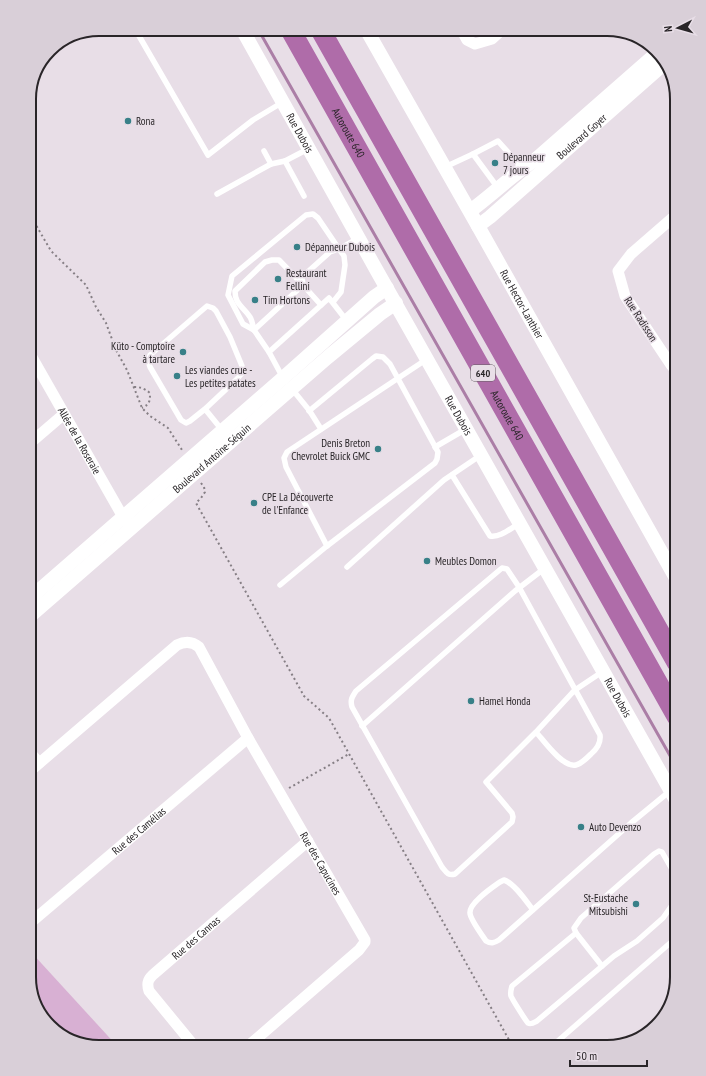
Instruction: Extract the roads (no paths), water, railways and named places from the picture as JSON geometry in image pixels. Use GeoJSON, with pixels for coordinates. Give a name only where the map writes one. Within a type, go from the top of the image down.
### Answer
{"type":"FeatureCollection","features":[{"type":"Feature","properties":{"kind":"highway","name":"Autoroute 640"},"geometry":{"type":"LineString","coordinates":[[294,36],[670,705]]}},
{"type":"Feature","properties":{"kind":"highway","name":"640"},"geometry":{"type":"LineString","coordinates":[[324,36],[670,651]]}},
{"type":"Feature","properties":{"kind":"street","name":"Rue Dubois"},"geometry":{"type":"LineString","coordinates":[[246,36],[670,789]]}},
{"type":"Feature","properties":{"kind":"street","name":"Rue Hector-Lanthier"},"geometry":{"type":"LineString","coordinates":[[370,36],[670,568]]}},
{"type":"Feature","properties":{"kind":"street"},"geometry":{"type":"LineString","coordinates":[[465,36],[467,40],[475,44],[492,39],[495,36]]}},
{"type":"Feature","properties":{"kind":"street","name":"Boulevard Goyer"},"geometry":{"type":"LineString","coordinates":[[470,211],[485,201],[522,168],[535,160],[653,57]]}},
{"type":"Feature","properties":{"kind":"street","name":"Boulevard Goyer"},"geometry":{"type":"LineString","coordinates":[[478,226],[661,67]]}},
{"type":"Feature","properties":{"kind":"street","name":"Rue Radisson"},"geometry":{"type":"LineString","coordinates":[[670,220],[630,254],[618,271],[625,296],[670,364]]}},
{"type":"Feature","properties":{"kind":"street","name":"Boulevard Antoine-Séguin"},"geometry":{"type":"LineString","coordinates":[[36,594],[127,522],[195,472],[231,442],[348,321],[374,297],[387,288]]}},
{"type":"Feature","properties":{"kind":"street","name":"Boulevard Antoine-Séguin"},"geometry":{"type":"LineString","coordinates":[[36,610],[127,522],[187,460],[222,431],[396,303]]}},
{"type":"Feature","properties":{"kind":"street","name":"Allée de la Roseraie"},"geometry":{"type":"LineString","coordinates":[[36,364],[127,522]]}},
{"type":"Feature","properties":{"kind":"street"},"geometry":{"type":"LineString","coordinates":[[36,438],[64,414]]}},
{"type":"Feature","properties":{"kind":"street"},"geometry":{"type":"LineString","coordinates":[[222,431],[231,442]]}},
{"type":"Feature","properties":{"kind":"street","name":"Rue des Capucines"},"geometry":{"type":"LineString","coordinates":[[39,763],[177,645],[191,642],[199,647],[248,738],[365,940],[359,950],[255,1040]]}},
{"type":"Feature","properties":{"kind":"street","name":"Rue des Camélias"},"geometry":{"type":"LineString","coordinates":[[36,918],[248,738]]}},
{"type":"Feature","properties":{"kind":"street"},"geometry":{"type":"LineString","coordinates":[[36,759],[39,763],[36,766]]}},
{"type":"Feature","properties":{"kind":"street","name":"Rue des Cannas"},"geometry":{"type":"LineString","coordinates":[[189,1040],[149,991],[147,983],[148,980],[161,967],[308,841]]}},
{"type":"Feature","properties":{"kind":"lane"},"geometry":{"type":"LineString","coordinates":[[139,36],[208,155],[253,120],[283,102]]}},
{"type":"Feature","properties":{"kind":"lane"},"geometry":{"type":"LineString","coordinates":[[445,168],[498,141],[522,168]]}},
{"type":"Feature","properties":{"kind":"lane"},"geometry":{"type":"LineString","coordinates":[[218,194],[271,164],[285,161],[309,148]]}},
{"type":"Feature","properties":{"kind":"lane"},"geometry":{"type":"LineString","coordinates":[[264,151],[271,164]]}},
{"type":"Feature","properties":{"kind":"lane"},"geometry":{"type":"LineString","coordinates":[[473,154],[499,189]]}},
{"type":"Feature","properties":{"kind":"lane"},"geometry":{"type":"LineString","coordinates":[[285,161],[304,196]]}},
{"type":"Feature","properties":{"kind":"lane"},"geometry":{"type":"LineString","coordinates":[[254,330],[243,324],[228,295],[232,276],[306,215],[313,214],[318,218],[344,256],[345,265],[341,292],[332,302]]}},
{"type":"Feature","properties":{"kind":"lane"},"geometry":{"type":"LineString","coordinates":[[303,286],[302,277],[330,252],[339,249],[359,238]]}},
{"type":"Feature","properties":{"kind":"lane"},"geometry":{"type":"LineString","coordinates":[[321,305],[279,260],[265,262],[235,291],[235,298],[250,318],[254,330],[269,352],[287,384],[309,411],[321,429]]}},
{"type":"Feature","properties":{"kind":"lane"},"geometry":{"type":"LineString","coordinates":[[254,330],[303,286]]}},
{"type":"Feature","properties":{"kind":"lane"},"geometry":{"type":"LineString","coordinates":[[269,352],[329,298],[348,321]]}},
{"type":"Feature","properties":{"kind":"lane"},"geometry":{"type":"LineString","coordinates":[[207,306],[216,311],[230,337],[242,366],[242,373],[205,409],[190,421],[186,422],[181,420],[148,361],[150,355],[207,306]]}},
{"type":"Feature","properties":{"kind":"lane"},"geometry":{"type":"LineString","coordinates":[[280,585],[327,546],[435,463],[437,459],[438,452],[390,364],[383,357],[376,356],[309,411]]}},
{"type":"Feature","properties":{"kind":"lane"},"geometry":{"type":"LineString","coordinates":[[327,546],[286,468],[284,458],[287,452],[428,359]]}},
{"type":"Feature","properties":{"kind":"lane"},"geometry":{"type":"LineString","coordinates":[[205,409],[222,431]]}},
{"type":"Feature","properties":{"kind":"lane"},"geometry":{"type":"LineString","coordinates":[[435,447],[466,428]]}},
{"type":"Feature","properties":{"kind":"lane"},"geometry":{"type":"LineString","coordinates":[[348,567],[424,498],[452,475],[482,455]]}},
{"type":"Feature","properties":{"kind":"lane"},"geometry":{"type":"LineString","coordinates":[[452,475],[490,536],[494,537],[499,535],[520,523]]}},
{"type":"Feature","properties":{"kind":"lane"},"geometry":{"type":"LineString","coordinates":[[536,732],[563,761],[574,765],[578,765],[592,754],[601,741],[600,735],[575,690],[519,587],[507,569],[502,568],[356,691],[352,696],[350,703],[442,867],[451,875],[455,874],[512,822],[514,817],[486,782],[575,690],[603,671]]}},
{"type":"Feature","properties":{"kind":"lane"},"geometry":{"type":"LineString","coordinates":[[362,726],[519,587],[545,568]]}},
{"type":"Feature","properties":{"kind":"lane"},"geometry":{"type":"LineString","coordinates":[[533,910],[512,885],[508,881],[504,880],[476,902],[470,912],[471,917],[486,941],[493,943],[499,940],[533,910],[631,823],[670,799]]}},
{"type":"Feature","properties":{"kind":"lane"},"geometry":{"type":"LineString","coordinates":[[602,966],[576,933],[574,928],[582,918],[654,854],[659,851],[662,852],[670,866]]}},
{"type":"Feature","properties":{"kind":"lane"},"geometry":{"type":"LineString","coordinates":[[576,933],[512,986],[510,992],[511,996],[528,1023],[537,1021],[602,966],[637,941],[663,918],[670,908]]}},
{"type":"Feature","properties":{"kind":"lane"},"geometry":{"type":"LineString","coordinates":[[559,1040],[670,943]]}},
{"type":"Feature","properties":{"kind":"waterway"},"geometry":{"type":"LineString","coordinates":[[262,36],[670,756]]}},
{"type":"Feature","properties":{"kind":"place","name":"Rona"},"geometry":{"type":"Point","coordinates":[128,121]}},
{"type":"Feature","properties":{"kind":"place","name":"Dépanneur 7 jours"},"geometry":{"type":"Point","coordinates":[495,163]}},
{"type":"Feature","properties":{"kind":"place","name":"Dépanneur Dubois"},"geometry":{"type":"Point","coordinates":[297,247]}},
{"type":"Feature","properties":{"kind":"place","name":"Restaurant Fellini"},"geometry":{"type":"Point","coordinates":[278,279]}},
{"type":"Feature","properties":{"kind":"place","name":"Tim Hortons"},"geometry":{"type":"Point","coordinates":[255,300]}},
{"type":"Feature","properties":{"kind":"place","name":"Küto - Comptoire à tartare"},"geometry":{"type":"Point","coordinates":[183,352]}},
{"type":"Feature","properties":{"kind":"place","name":"Les viandes crue - Les petites patates"},"geometry":{"type":"Point","coordinates":[177,376]}},
{"type":"Feature","properties":{"kind":"place","name":"Denis Breton Chevrolet Buick GMC"},"geometry":{"type":"Point","coordinates":[378,449]}},
{"type":"Feature","properties":{"kind":"place","name":"CPE La Découverte de l'Enfance"},"geometry":{"type":"Point","coordinates":[254,503]}},
{"type":"Feature","properties":{"kind":"place","name":"Meubles Domon"},"geometry":{"type":"Point","coordinates":[427,561]}},
{"type":"Feature","properties":{"kind":"place","name":"Hamel Honda"},"geometry":{"type":"Point","coordinates":[471,701]}},
{"type":"Feature","properties":{"kind":"place","name":"Auto Devenzo"},"geometry":{"type":"Point","coordinates":[581,827]}},
{"type":"Feature","properties":{"kind":"place","name":"St-Eustache Mitsubishi"},"geometry":{"type":"Point","coordinates":[636,904]}}]}
